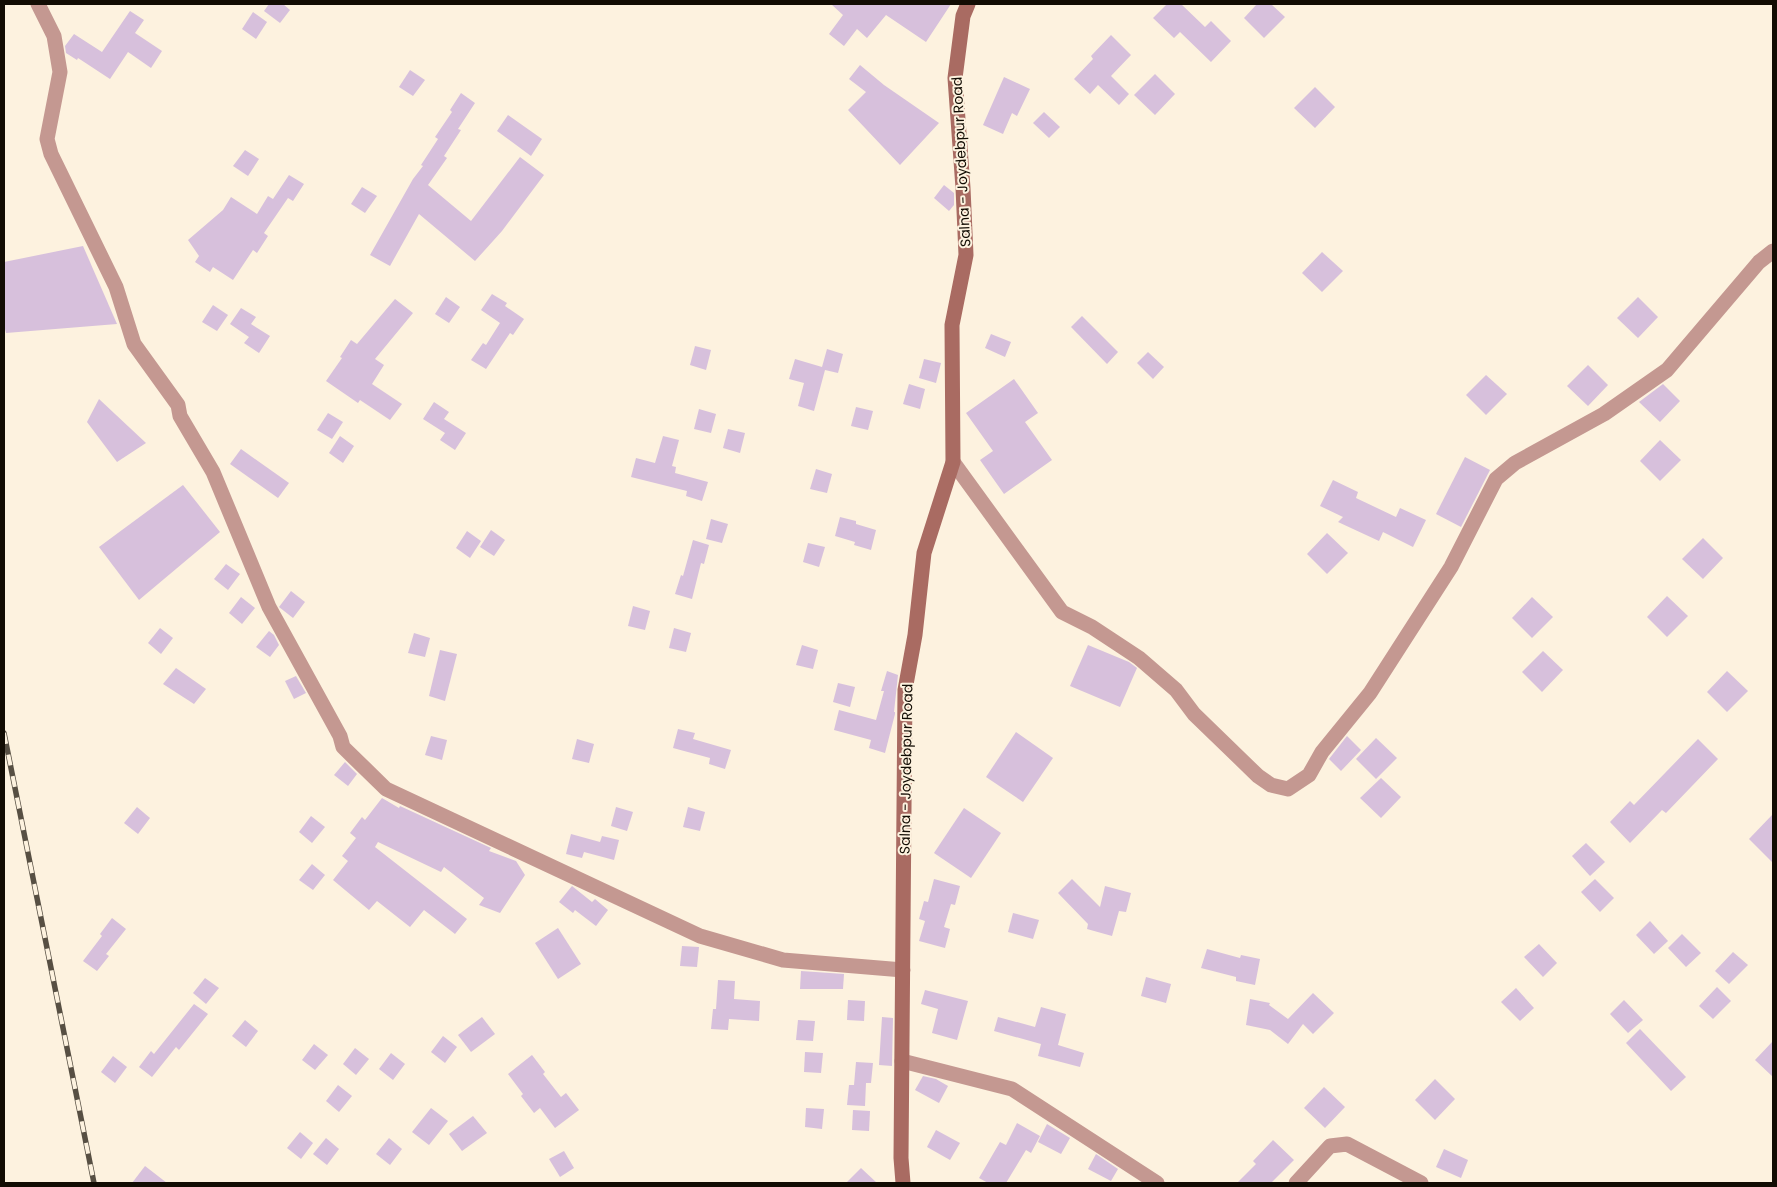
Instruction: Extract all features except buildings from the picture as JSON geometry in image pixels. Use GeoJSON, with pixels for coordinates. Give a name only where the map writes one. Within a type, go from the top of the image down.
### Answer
{"type":"FeatureCollection","features":[{"type":"Feature","properties":{"kind":"main road","name":"Salna - Joydebpur Road"},"geometry":{"type":"LineString","coordinates":[[903,1183],[901,1158],[905,690],[915,635],[924,553],[953,462],[952,325],[966,255],[955,78],[963,16],[968,4]]}},
{"type":"Feature","properties":{"kind":"street"},"geometry":{"type":"LineString","coordinates":[[38,4],[54,36],[60,72],[47,139],[51,154],[116,286],[134,344],[178,404],[180,416],[213,472],[269,607],[340,736],[343,748],[386,789],[700,936],[783,960],[903,970]]}},
{"type":"Feature","properties":{"kind":"street"},"geometry":{"type":"LineString","coordinates":[[953,462],[1062,612],[1092,627],[1139,658],[1176,690],[1194,714],[1258,776],[1271,785],[1288,789],[1309,775],[1322,752],[1370,693],[1451,567],[1496,479],[1515,463],[1604,414],[1667,370],[1759,262],[1773,251]]}},
{"type":"Feature","properties":{"kind":"street"},"geometry":{"type":"LineString","coordinates":[[902,1061],[1012,1089],[1157,1183]]}},
{"type":"Feature","properties":{"kind":"street"},"geometry":{"type":"LineString","coordinates":[[1296,1183],[1330,1146],[1347,1144],[1421,1183]]}},
{"type":"Feature","properties":{"kind":"railway"},"geometry":{"type":"LineString","coordinates":[[4,733],[94,1183]]}}]}
